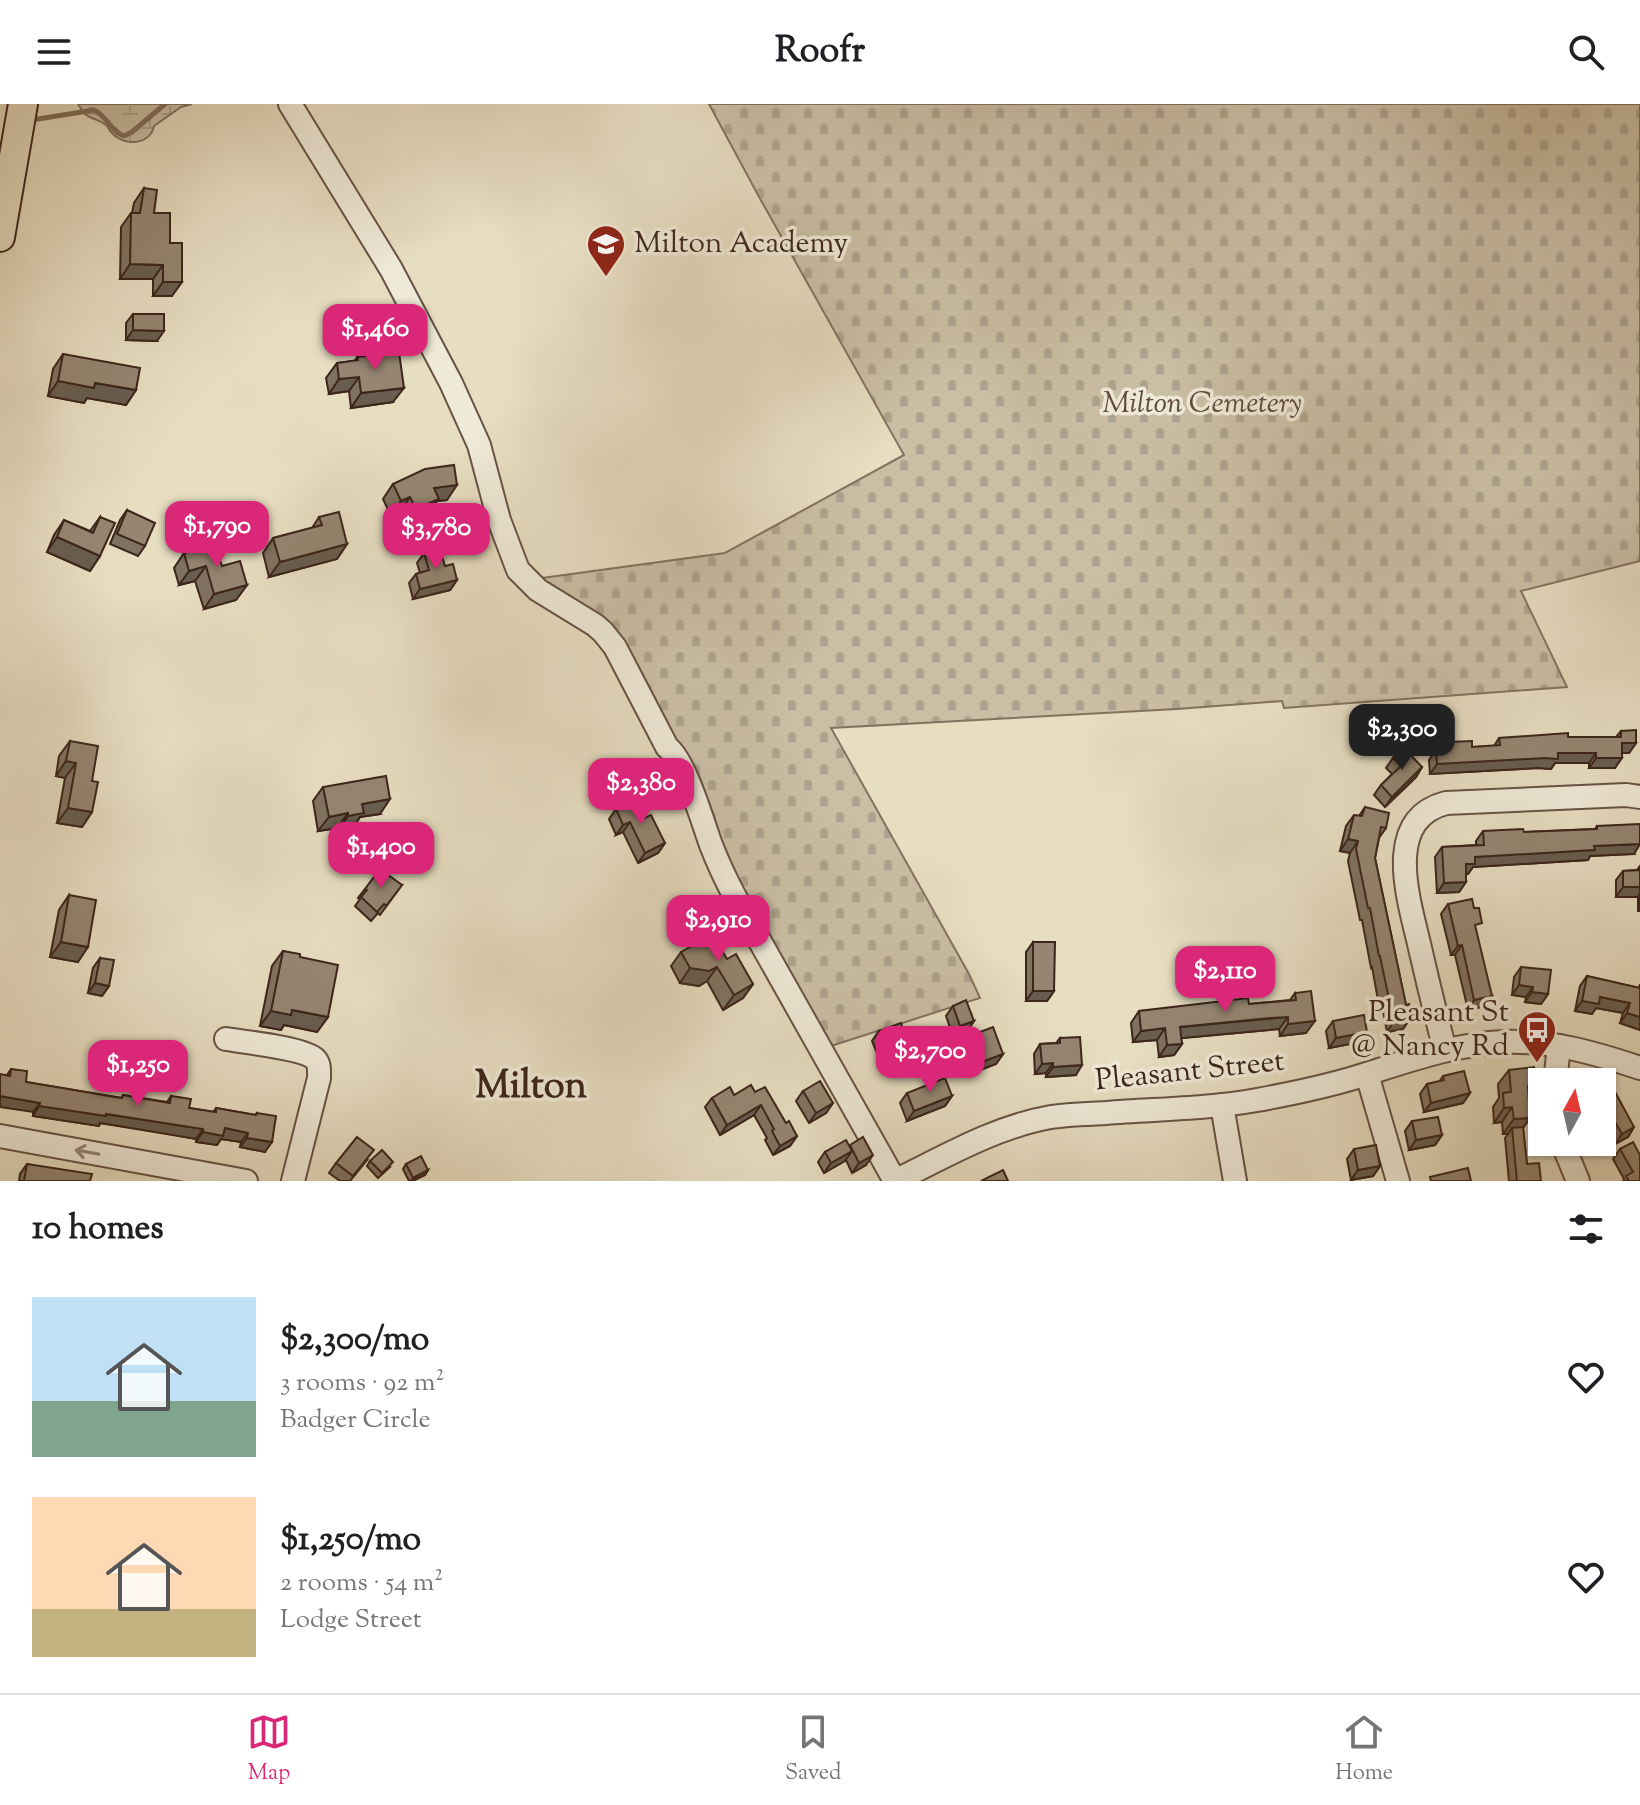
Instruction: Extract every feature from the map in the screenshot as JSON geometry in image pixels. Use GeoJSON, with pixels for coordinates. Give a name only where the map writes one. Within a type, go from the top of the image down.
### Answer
{"type":"FeatureCollection","features":[{"type":"Feature","properties":{"kind":"main road"},"geometry":{"type":"LineString","coordinates":[[0,237],[23,104]]}},
{"type":"Feature","properties":{"kind":"street"},"geometry":{"type":"LineString","coordinates":[[290,104],[391,269],[439,357],[474,433],[499,520],[518,570],[538,590],[595,625],[615,647],[667,747],[673,751],[684,773],[715,856],[735,897],[900,1180]]}},
{"type":"Feature","properties":{"kind":"street"},"geometry":{"type":"LineString","coordinates":[[1445,1050],[1406,882],[1406,846],[1417,821],[1428,810],[1446,803],[1626,795],[1640,797]]}},
{"type":"Feature","properties":{"kind":"street"},"geometry":{"type":"LineString","coordinates":[[226,1039],[301,1052],[317,1061],[319,1078],[293,1181]]}},
{"type":"Feature","properties":{"kind":"street","name":"Pleasant Street"},"geometry":{"type":"LineString","coordinates":[[900,1180],[972,1142],[1032,1121],[1065,1115],[1222,1105],[1272,1097],[1367,1074],[1445,1050],[1478,1044],[1505,1042],[1559,1046],[1640,1068]]}},
{"type":"Feature","properties":{"kind":"street"},"geometry":{"type":"LineString","coordinates":[[1557,1068],[1559,1046]]}},
{"type":"Feature","properties":{"kind":"street"},"geometry":{"type":"LineString","coordinates":[[1367,1074],[1398,1181]]}},
{"type":"Feature","properties":{"kind":"street"},"geometry":{"type":"LineString","coordinates":[[1222,1105],[1235,1181]]}},
{"type":"Feature","properties":{"kind":"street"},"geometry":{"type":"LineString","coordinates":[[0,1136],[246,1181]]}},
{"type":"Feature","properties":{"kind":"street"},"geometry":{"type":"LineString","coordinates":[[1568,1156],[1578,1181]]}},
{"type":"Feature","properties":{"kind":"green space"},"geometry":{"type":"Polygon","coordinates":[[[78,104],[192,104],[181,107],[154,126],[148,137],[130,142],[117,137],[106,125],[87,116],[78,104]]]}},
{"type":"Feature","properties":{"kind":"green space","name":"Milton Cemetery"},"geometry":{"type":"Polygon","coordinates":[[[709,104],[1640,104],[1640,561],[1521,591],[1567,687],[1284,708],[1282,701],[831,728],[980,998],[831,1046],[750,909],[633,666],[535,579],[725,553],[904,455],[709,104]]]}},
{"type":"Feature","properties":{"kind":"building"},"geometry":{"type":"Polygon","coordinates":[[[144,188],[157,190],[154,213],[170,213],[170,243],[182,243],[182,282],[163,282],[163,265],[130,264],[131,213],[140,213],[144,188]]]}},
{"type":"Feature","properties":{"kind":"building"},"geometry":{"type":"Polygon","coordinates":[[[133,314],[164,314],[164,331],[133,330],[133,314]]]}},
{"type":"Feature","properties":{"kind":"building"},"geometry":{"type":"Polygon","coordinates":[[[399,352],[404,388],[361,393],[359,377],[339,379],[337,363],[358,360],[357,357],[399,352]]]}},
{"type":"Feature","properties":{"kind":"building"},"geometry":{"type":"Polygon","coordinates":[[[63,354],[140,368],[136,390],[95,383],[94,388],[58,381],[63,354]]]}},
{"type":"Feature","properties":{"kind":"building"},"geometry":{"type":"Polygon","coordinates":[[[454,465],[457,485],[434,488],[439,499],[416,509],[410,497],[401,501],[393,484],[425,469],[454,465]]]}},
{"type":"Feature","properties":{"kind":"building"},"geometry":{"type":"Polygon","coordinates":[[[127,510],[155,523],[145,546],[117,534],[127,510]]]}},
{"type":"Feature","properties":{"kind":"building"},"geometry":{"type":"Polygon","coordinates":[[[339,512],[347,544],[280,562],[273,538],[322,525],[319,517],[339,512]]]}},
{"type":"Feature","properties":{"kind":"building"},"geometry":{"type":"Polygon","coordinates":[[[100,517],[115,523],[100,556],[57,537],[64,520],[93,533],[100,517]]]}},
{"type":"Feature","properties":{"kind":"building"},"geometry":{"type":"Polygon","coordinates":[[[215,545],[222,566],[240,561],[247,585],[214,594],[206,566],[189,571],[184,553],[215,545]]]}},
{"type":"Feature","properties":{"kind":"building"},"geometry":{"type":"Polygon","coordinates":[[[440,549],[445,566],[453,564],[457,580],[420,589],[416,574],[429,570],[424,553],[440,549]]]}},
{"type":"Feature","properties":{"kind":"building"},"geometry":{"type":"Polygon","coordinates":[[[1636,730],[1636,743],[1622,743],[1622,758],[1596,758],[1596,753],[1558,753],[1558,759],[1437,764],[1436,750],[1449,750],[1448,742],[1472,741],[1472,747],[1500,745],[1499,738],[1568,733],[1568,737],[1621,737],[1621,731],[1636,730]]]}},
{"type":"Feature","properties":{"kind":"building"},"geometry":{"type":"Polygon","coordinates":[[[70,741],[98,746],[92,781],[98,782],[92,812],[68,808],[76,763],[66,761],[70,741]]]}},
{"type":"Feature","properties":{"kind":"building"},"geometry":{"type":"Polygon","coordinates":[[[1403,747],[1422,767],[1392,797],[1381,785],[1401,766],[1393,758],[1403,747]]]}},
{"type":"Feature","properties":{"kind":"building"},"geometry":{"type":"Polygon","coordinates":[[[386,776],[390,799],[362,804],[364,813],[329,817],[323,787],[386,776]]]}},
{"type":"Feature","properties":{"kind":"building"},"geometry":{"type":"Polygon","coordinates":[[[635,799],[644,818],[651,815],[665,843],[645,853],[630,822],[623,825],[616,809],[635,799]]]}},
{"type":"Feature","properties":{"kind":"building"},"geometry":{"type":"Polygon","coordinates":[[[1365,807],[1389,813],[1386,828],[1381,827],[1375,858],[1411,1017],[1395,1020],[1368,908],[1356,849],[1358,841],[1348,839],[1354,815],[1362,816],[1365,807]]]}},
{"type":"Feature","properties":{"kind":"building"},"geometry":{"type":"Polygon","coordinates":[[[1640,824],[1640,844],[1594,846],[1595,850],[1475,857],[1475,864],[1466,864],[1466,882],[1444,883],[1442,847],[1484,845],[1483,831],[1597,829],[1597,826],[1640,824]]]}},
{"type":"Feature","properties":{"kind":"building"},"geometry":{"type":"Polygon","coordinates":[[[380,869],[402,885],[386,906],[384,904],[377,912],[361,897],[380,869]]]}},
{"type":"Feature","properties":{"kind":"building"},"geometry":{"type":"Polygon","coordinates":[[[1640,870],[1640,887],[1623,887],[1623,871],[1640,870]]]}},
{"type":"Feature","properties":{"kind":"building"},"geometry":{"type":"Polygon","coordinates":[[[69,895],[96,900],[88,947],[61,942],[69,895]]]}},
{"type":"Feature","properties":{"kind":"building"},"geometry":{"type":"Polygon","coordinates":[[[1472,899],[1474,908],[1479,908],[1482,923],[1475,925],[1492,996],[1474,1000],[1462,945],[1458,946],[1448,904],[1472,899]]]}},
{"type":"Feature","properties":{"kind":"building"},"geometry":{"type":"Polygon","coordinates":[[[712,934],[727,959],[736,954],[753,984],[734,995],[717,967],[709,971],[690,968],[681,952],[712,934]]]}},
{"type":"Feature","properties":{"kind":"building"},"geometry":{"type":"Polygon","coordinates":[[[1033,942],[1055,942],[1054,991],[1033,991],[1033,942]]]}},
{"type":"Feature","properties":{"kind":"building"},"geometry":{"type":"Polygon","coordinates":[[[283,951],[338,965],[328,1017],[292,1010],[291,1015],[271,1011],[283,951]]]}},
{"type":"Feature","properties":{"kind":"building"},"geometry":{"type":"Polygon","coordinates":[[[100,958],[114,960],[109,986],[95,983],[100,958]]]}},
{"type":"Feature","properties":{"kind":"building"},"geometry":{"type":"Polygon","coordinates":[[[1521,967],[1551,970],[1548,994],[1532,992],[1533,987],[1519,985],[1521,967]]]}},
{"type":"Feature","properties":{"kind":"building"},"geometry":{"type":"Polygon","coordinates":[[[1587,976],[1640,988],[1640,1017],[1627,1013],[1630,1003],[1600,997],[1599,1004],[1582,1001],[1587,976]]]}},
{"type":"Feature","properties":{"kind":"building"},"geometry":{"type":"Polygon","coordinates":[[[1311,991],[1315,1021],[1288,1024],[1288,1017],[1180,1027],[1182,1044],[1167,1045],[1165,1028],[1141,1031],[1139,1011],[1248,998],[1249,1004],[1296,1000],[1295,993],[1311,991]]]}},
{"type":"Feature","properties":{"kind":"building"},"geometry":{"type":"Polygon","coordinates":[[[966,1000],[974,1021],[960,1026],[953,1006],[966,1000]]]}},
{"type":"Feature","properties":{"kind":"building"},"geometry":{"type":"Polygon","coordinates":[[[1364,1015],[1367,1032],[1336,1038],[1333,1021],[1364,1015]]]}},
{"type":"Feature","properties":{"kind":"building"},"geometry":{"type":"Polygon","coordinates":[[[901,1023],[911,1050],[890,1058],[879,1031],[901,1023]]]}},
{"type":"Feature","properties":{"kind":"building"},"geometry":{"type":"Polygon","coordinates":[[[993,1027],[1003,1054],[982,1062],[972,1035],[993,1027]]]}},
{"type":"Feature","properties":{"kind":"building"},"geometry":{"type":"Polygon","coordinates":[[[1080,1037],[1082,1065],[1053,1067],[1053,1063],[1042,1064],[1040,1044],[1060,1043],[1060,1038],[1080,1037]]]}},
{"type":"Feature","properties":{"kind":"building"},"geometry":{"type":"Polygon","coordinates":[[[1534,1067],[1528,1068],[1528,1118],[1514,1119],[1512,1107],[1504,1108],[1503,1093],[1511,1092],[1509,1070],[1534,1067]]]}},
{"type":"Feature","properties":{"kind":"building"},"geometry":{"type":"Polygon","coordinates":[[[11,1069],[27,1071],[26,1082],[170,1103],[171,1096],[191,1099],[189,1108],[216,1112],[216,1108],[276,1116],[272,1142],[247,1138],[248,1133],[225,1128],[223,1136],[203,1132],[203,1129],[39,1106],[40,1103],[0,1096],[0,1074],[10,1076],[11,1069]]]}},
{"type":"Feature","properties":{"kind":"building"},"geometry":{"type":"Polygon","coordinates":[[[1464,1071],[1470,1093],[1431,1103],[1427,1084],[1464,1071]]]}},
{"type":"Feature","properties":{"kind":"building"},"geometry":{"type":"Polygon","coordinates":[[[945,1078],[952,1096],[914,1111],[907,1093],[945,1078]]]}},
{"type":"Feature","properties":{"kind":"building"},"geometry":{"type":"Polygon","coordinates":[[[820,1081],[833,1103],[816,1113],[803,1091],[820,1081]]]}},
{"type":"Feature","properties":{"kind":"building"},"geometry":{"type":"Polygon","coordinates":[[[751,1085],[755,1092],[765,1087],[797,1136],[780,1146],[761,1105],[727,1125],[712,1098],[730,1087],[734,1095],[751,1085]]]}},
{"type":"Feature","properties":{"kind":"building"},"geometry":{"type":"Polygon","coordinates":[[[1616,1094],[1634,1127],[1622,1134],[1616,1124],[1616,1094]]]}},
{"type":"Feature","properties":{"kind":"building"},"geometry":{"type":"Polygon","coordinates":[[[1438,1117],[1442,1135],[1416,1140],[1412,1121],[1438,1117]]]}},
{"type":"Feature","properties":{"kind":"building"},"geometry":{"type":"Polygon","coordinates":[[[1523,1127],[1527,1164],[1539,1163],[1541,1181],[1517,1181],[1512,1128],[1523,1127]]]}},
{"type":"Feature","properties":{"kind":"building"},"geometry":{"type":"Polygon","coordinates":[[[357,1137],[374,1150],[353,1176],[336,1163],[357,1137]]]}},
{"type":"Feature","properties":{"kind":"building"},"geometry":{"type":"Polygon","coordinates":[[[863,1137],[873,1155],[859,1163],[850,1145],[863,1137]]]}},
{"type":"Feature","properties":{"kind":"building"},"geometry":{"type":"Polygon","coordinates":[[[846,1140],[852,1151],[831,1163],[825,1152],[846,1140]]]}},
{"type":"Feature","properties":{"kind":"building"},"geometry":{"type":"Polygon","coordinates":[[[1633,1142],[1640,1155],[1640,1181],[1629,1181],[1626,1176],[1633,1172],[1620,1149],[1633,1142]]]}},
{"type":"Feature","properties":{"kind":"building"},"geometry":{"type":"Polygon","coordinates":[[[1376,1145],[1380,1166],[1358,1170],[1354,1149],[1376,1145]]]}},
{"type":"Feature","properties":{"kind":"building"},"geometry":{"type":"Polygon","coordinates":[[[382,1150],[393,1162],[382,1173],[370,1161],[382,1150]]]}},
{"type":"Feature","properties":{"kind":"building"},"geometry":{"type":"Polygon","coordinates":[[[421,1156],[428,1170],[413,1178],[406,1164],[421,1156]]]}},
{"type":"Feature","properties":{"kind":"building"},"geometry":{"type":"Polygon","coordinates":[[[27,1164],[92,1174],[90,1181],[24,1181],[27,1164]]]}},
{"type":"Feature","properties":{"kind":"building"},"geometry":{"type":"Polygon","coordinates":[[[1468,1168],[1471,1181],[1431,1181],[1430,1177],[1468,1168]]]}},
{"type":"Feature","properties":{"kind":"building"},"geometry":{"type":"Polygon","coordinates":[[[1003,1170],[1008,1181],[981,1181],[1003,1170]]]}},
{"type":"Feature","properties":{"kind":"waterway"},"geometry":{"type":"LineString","coordinates":[[32,120],[94,110],[124,136],[165,104]]}},
{"type":"Feature","properties":{"kind":"place","name":"Milton Academy"},"geometry":{"type":"Point","coordinates":[606,278]}},
{"type":"Feature","properties":{"kind":"place","name":"Pleasant St @ Nancy Rd"},"geometry":{"type":"Point","coordinates":[1537,1064]}},
{"type":"Feature","properties":{"kind":"district","name":"Milton"},"geometry":{"type":"Point","coordinates":[531,1088]}}]}
